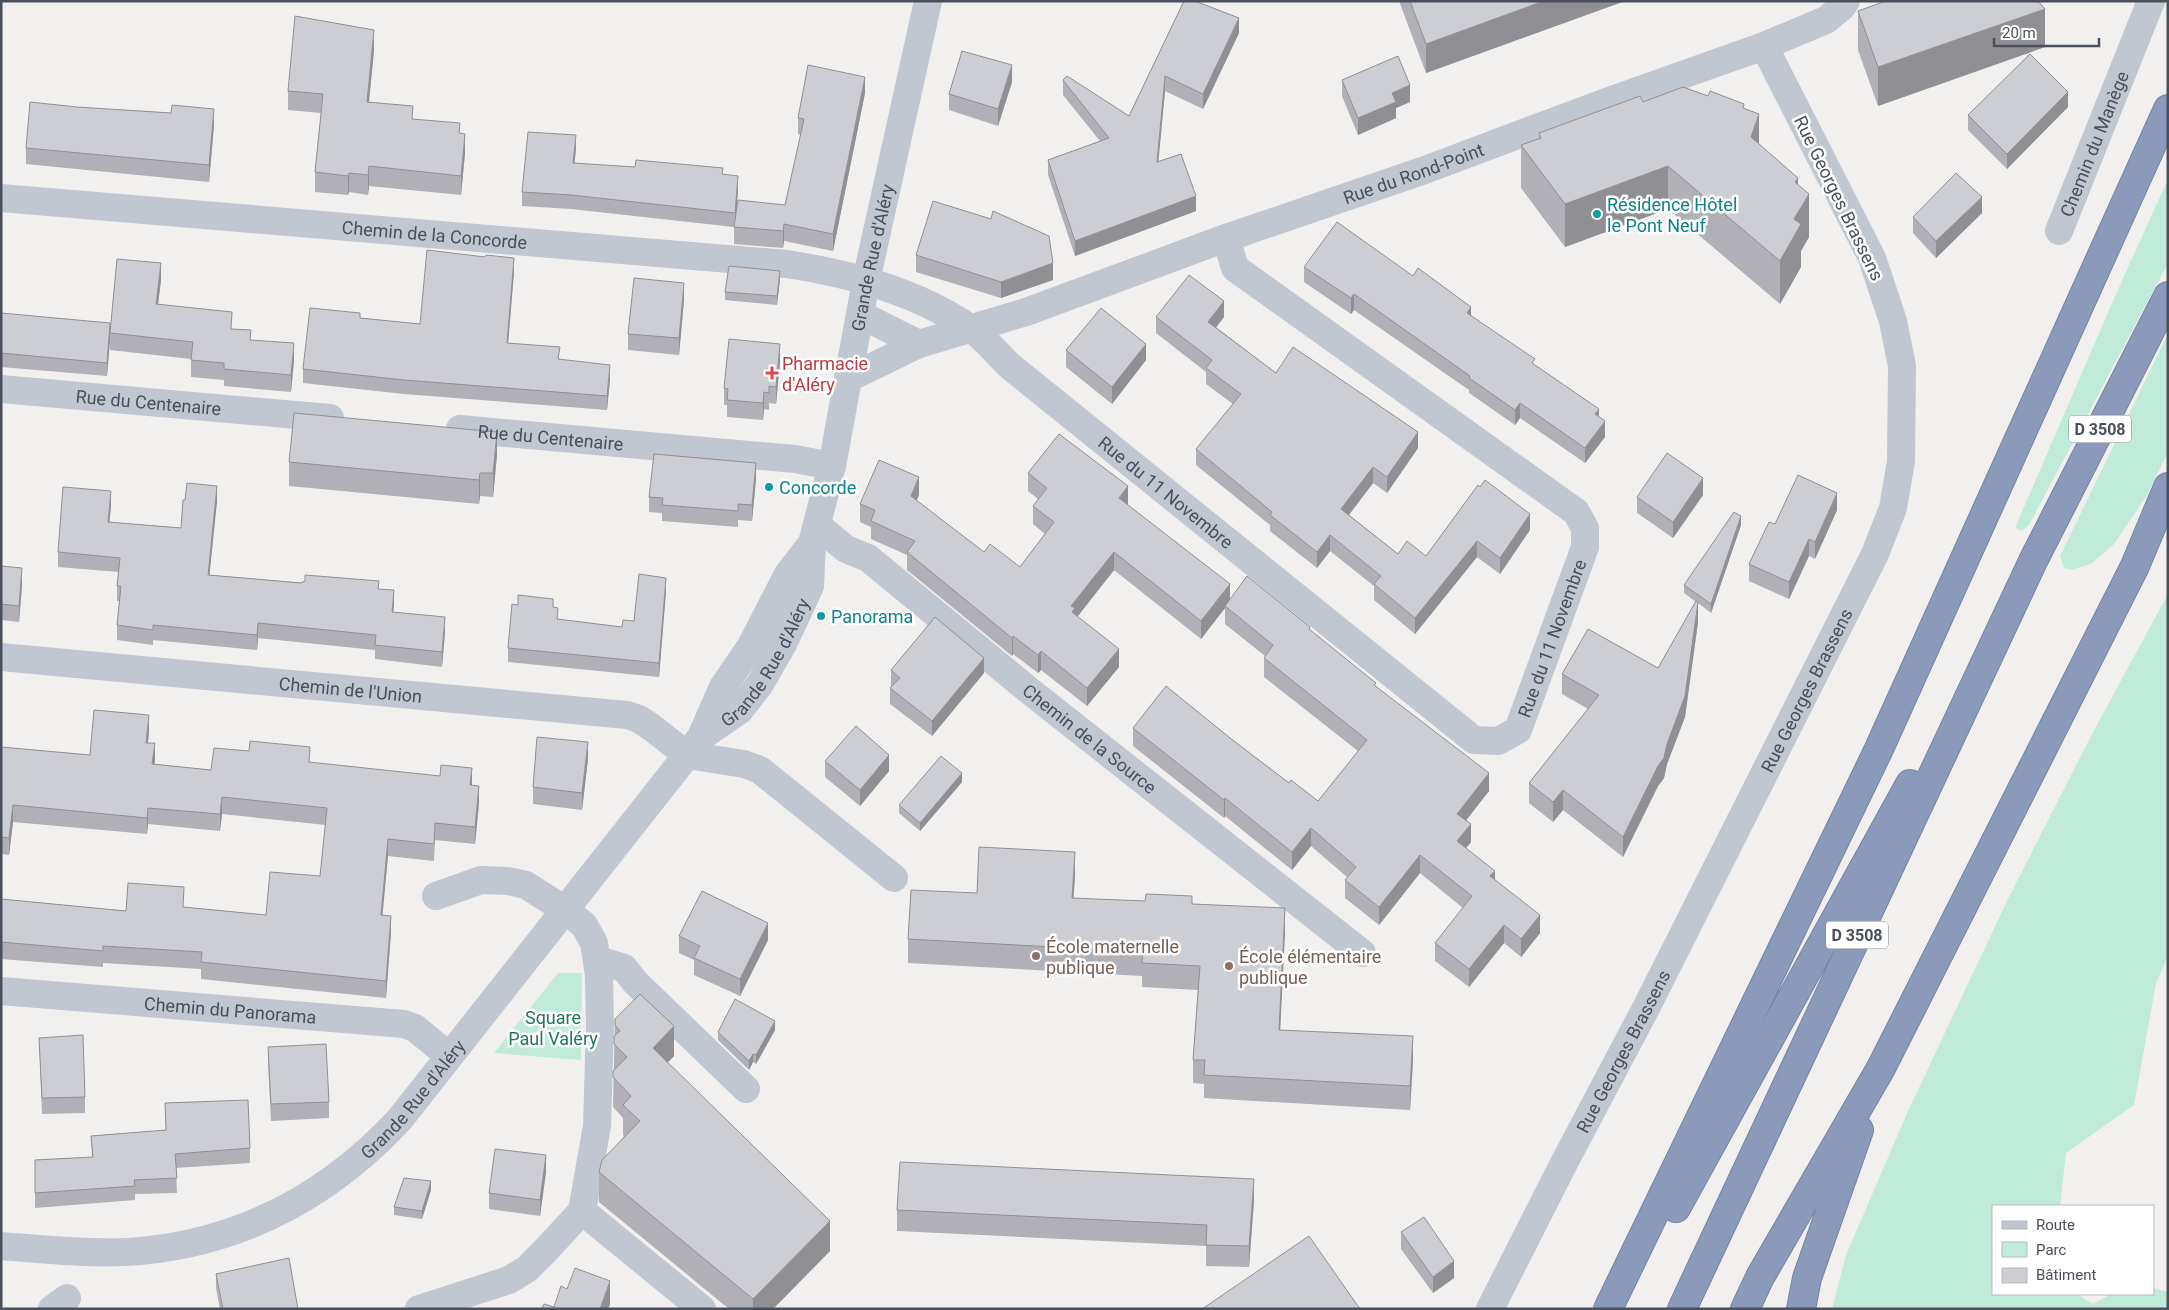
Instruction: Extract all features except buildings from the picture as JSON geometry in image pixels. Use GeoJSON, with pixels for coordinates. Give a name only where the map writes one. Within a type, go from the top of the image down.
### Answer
{"type":"FeatureCollection","features":[{"type":"Feature","properties":{"kind":"highway"},"geometry":{"type":"LineString","coordinates":[[1608,1309],[1878,751],[2168,109]]}},
{"type":"Feature","properties":{"kind":"highway","name":"D 3508"},"geometry":{"type":"LineString","coordinates":[[1682,1309],[2032,562],[2168,296]]}},
{"type":"Feature","properties":{"kind":"highway"},"geometry":{"type":"LineString","coordinates":[[1745,1309],[1760,1277],[1881,1068],[2136,566],[2168,487]]}},
{"type":"Feature","properties":{"kind":"highway"},"geometry":{"type":"LineString","coordinates":[[2136,566],[2168,515]]}},
{"type":"Feature","properties":{"kind":"highway"},"geometry":{"type":"LineString","coordinates":[[1620,1309],[2032,562]]}},
{"type":"Feature","properties":{"kind":"highway"},"geometry":{"type":"LineString","coordinates":[[1801,1309],[1808,1278],[1881,1068]]}},
{"type":"Feature","properties":{"kind":"street","name":"Grande Rue d'Aléry"},"geometry":{"type":"LineString","coordinates":[[1,1246],[86,1252],[126,1252],[166,1248],[205,1240],[256,1222],[280,1211],[318,1190],[353,1165],[385,1137],[694,746],[722,687],[751,646],[788,574],[815,535],[832,466],[866,281],[928,1]]}},
{"type":"Feature","properties":{"kind":"street","name":"Rue du Rond-Point"},"geometry":{"type":"LineString","coordinates":[[848,378],[920,344],[1026,312],[1226,238],[1422,171],[1606,102],[1764,46],[1826,20],[1842,7],[1846,1]]}},
{"type":"Feature","properties":{"kind":"street","name":"Chemin du Manège"},"geometry":{"type":"LineString","coordinates":[[2059,231],[2151,1]]}},
{"type":"Feature","properties":{"kind":"street","name":"Rue Georges Brassens"},"geometry":{"type":"LineString","coordinates":[[1490,1309],[1646,1008],[1875,554],[1893,508],[1902,461],[1903,420],[1902,366],[1893,321],[1872,258],[1764,46]]}},
{"type":"Feature","properties":{"kind":"street","name":"Chemin de la Concorde"},"geometry":{"type":"LineString","coordinates":[[1,198],[787,264],[816,268],[866,281]]}},
{"type":"Feature","properties":{"kind":"street","name":"Rue du 11 Novembre"},"geometry":{"type":"LineString","coordinates":[[971,328],[1011,367],[1474,740],[1498,741],[1518,730],[1585,547],[1585,528],[1576,512],[1235,268],[1226,238]]}},
{"type":"Feature","properties":{"kind":"street"},"geometry":{"type":"LineString","coordinates":[[866,281],[904,292],[971,328]]}},
{"type":"Feature","properties":{"kind":"street"},"geometry":{"type":"LineString","coordinates":[[861,315],[920,344]]}},
{"type":"Feature","properties":{"kind":"street","name":"Rue du Centenaire"},"geometry":{"type":"LineString","coordinates":[[1,389],[358,420]]}},
{"type":"Feature","properties":{"kind":"street","name":"Rue du Centenaire"},"geometry":{"type":"LineString","coordinates":[[438,428],[795,459],[832,466]]}},
{"type":"Feature","properties":{"kind":"street","name":"Chemin de la Source"},"geometry":{"type":"LineString","coordinates":[[815,535],[868,558],[1031,692],[1362,953]]}},
{"type":"Feature","properties":{"kind":"street","name":"Chemin de l'Union"},"geometry":{"type":"LineString","coordinates":[[1,657],[626,715],[639,719],[694,746]]}},
{"type":"Feature","properties":{"kind":"street"},"geometry":{"type":"LineString","coordinates":[[694,746],[760,770],[894,878]]}},
{"type":"Feature","properties":{"kind":"street"},"geometry":{"type":"LineString","coordinates":[[419,1309],[509,1280],[526,1269],[582,1211],[597,1126],[600,1025],[598,960],[594,943],[584,925],[565,910],[526,885],[508,880],[480,880],[436,896]]}},
{"type":"Feature","properties":{"kind":"street"},"geometry":{"type":"LineString","coordinates":[[598,960],[624,968],[636,983],[746,1089]]}},
{"type":"Feature","properties":{"kind":"street","name":"Chemin du Panorama"},"geometry":{"type":"LineString","coordinates":[[1,992],[404,1024],[415,1028],[449,1056]]}},
{"type":"Feature","properties":{"kind":"street"},"geometry":{"type":"LineString","coordinates":[[582,1211],[702,1309]]}},
{"type":"Feature","properties":{"kind":"green space"},"geometry":{"type":"Polygon","coordinates":[[[2168,179],[2168,263],[2029,525],[2022,531],[2015,528],[2168,179]]]}},
{"type":"Feature","properties":{"kind":"green space"},"geometry":{"type":"Polygon","coordinates":[[[2168,334],[2168,452],[2147,495],[2114,544],[2091,564],[2072,570],[2064,568],[2060,556],[2168,334]]]}},
{"type":"Feature","properties":{"kind":"green space"},"geometry":{"type":"Polygon","coordinates":[[[2168,594],[2168,956],[2156,983],[2134,1105],[2066,1153],[2060,1205],[1992,1205],[1992,1295],[2078,1295],[2093,1304],[2110,1295],[2154,1295],[2154,1288],[2168,1292],[2168,1309],[1832,1309],[1846,1255],[1908,1111],[2007,901],[2093,732],[2168,594]]]}},
{"type":"Feature","properties":{"kind":"green space","name":"Square Paul Valéry"},"geometry":{"type":"Polygon","coordinates":[[[558,973],[582,973],[581,1060],[494,1053],[558,973]]]}},
{"type":"Feature","properties":{"kind":"place","name":"Résidence Hôtel le Pont Neuf"},"geometry":{"type":"Point","coordinates":[1597,214]}},
{"type":"Feature","properties":{"kind":"place","name":"Pharmacie d'Aléry"},"geometry":{"type":"Point","coordinates":[772,373]}},
{"type":"Feature","properties":{"kind":"place","name":"Concorde"},"geometry":{"type":"Point","coordinates":[769,487]}},
{"type":"Feature","properties":{"kind":"place","name":"Panorama"},"geometry":{"type":"Point","coordinates":[821,616]}},
{"type":"Feature","properties":{"kind":"place","name":"École maternelle publique"},"geometry":{"type":"Point","coordinates":[1036,956]}},
{"type":"Feature","properties":{"kind":"place","name":"École élémentaire publique"},"geometry":{"type":"Point","coordinates":[1229,966]}}]}
